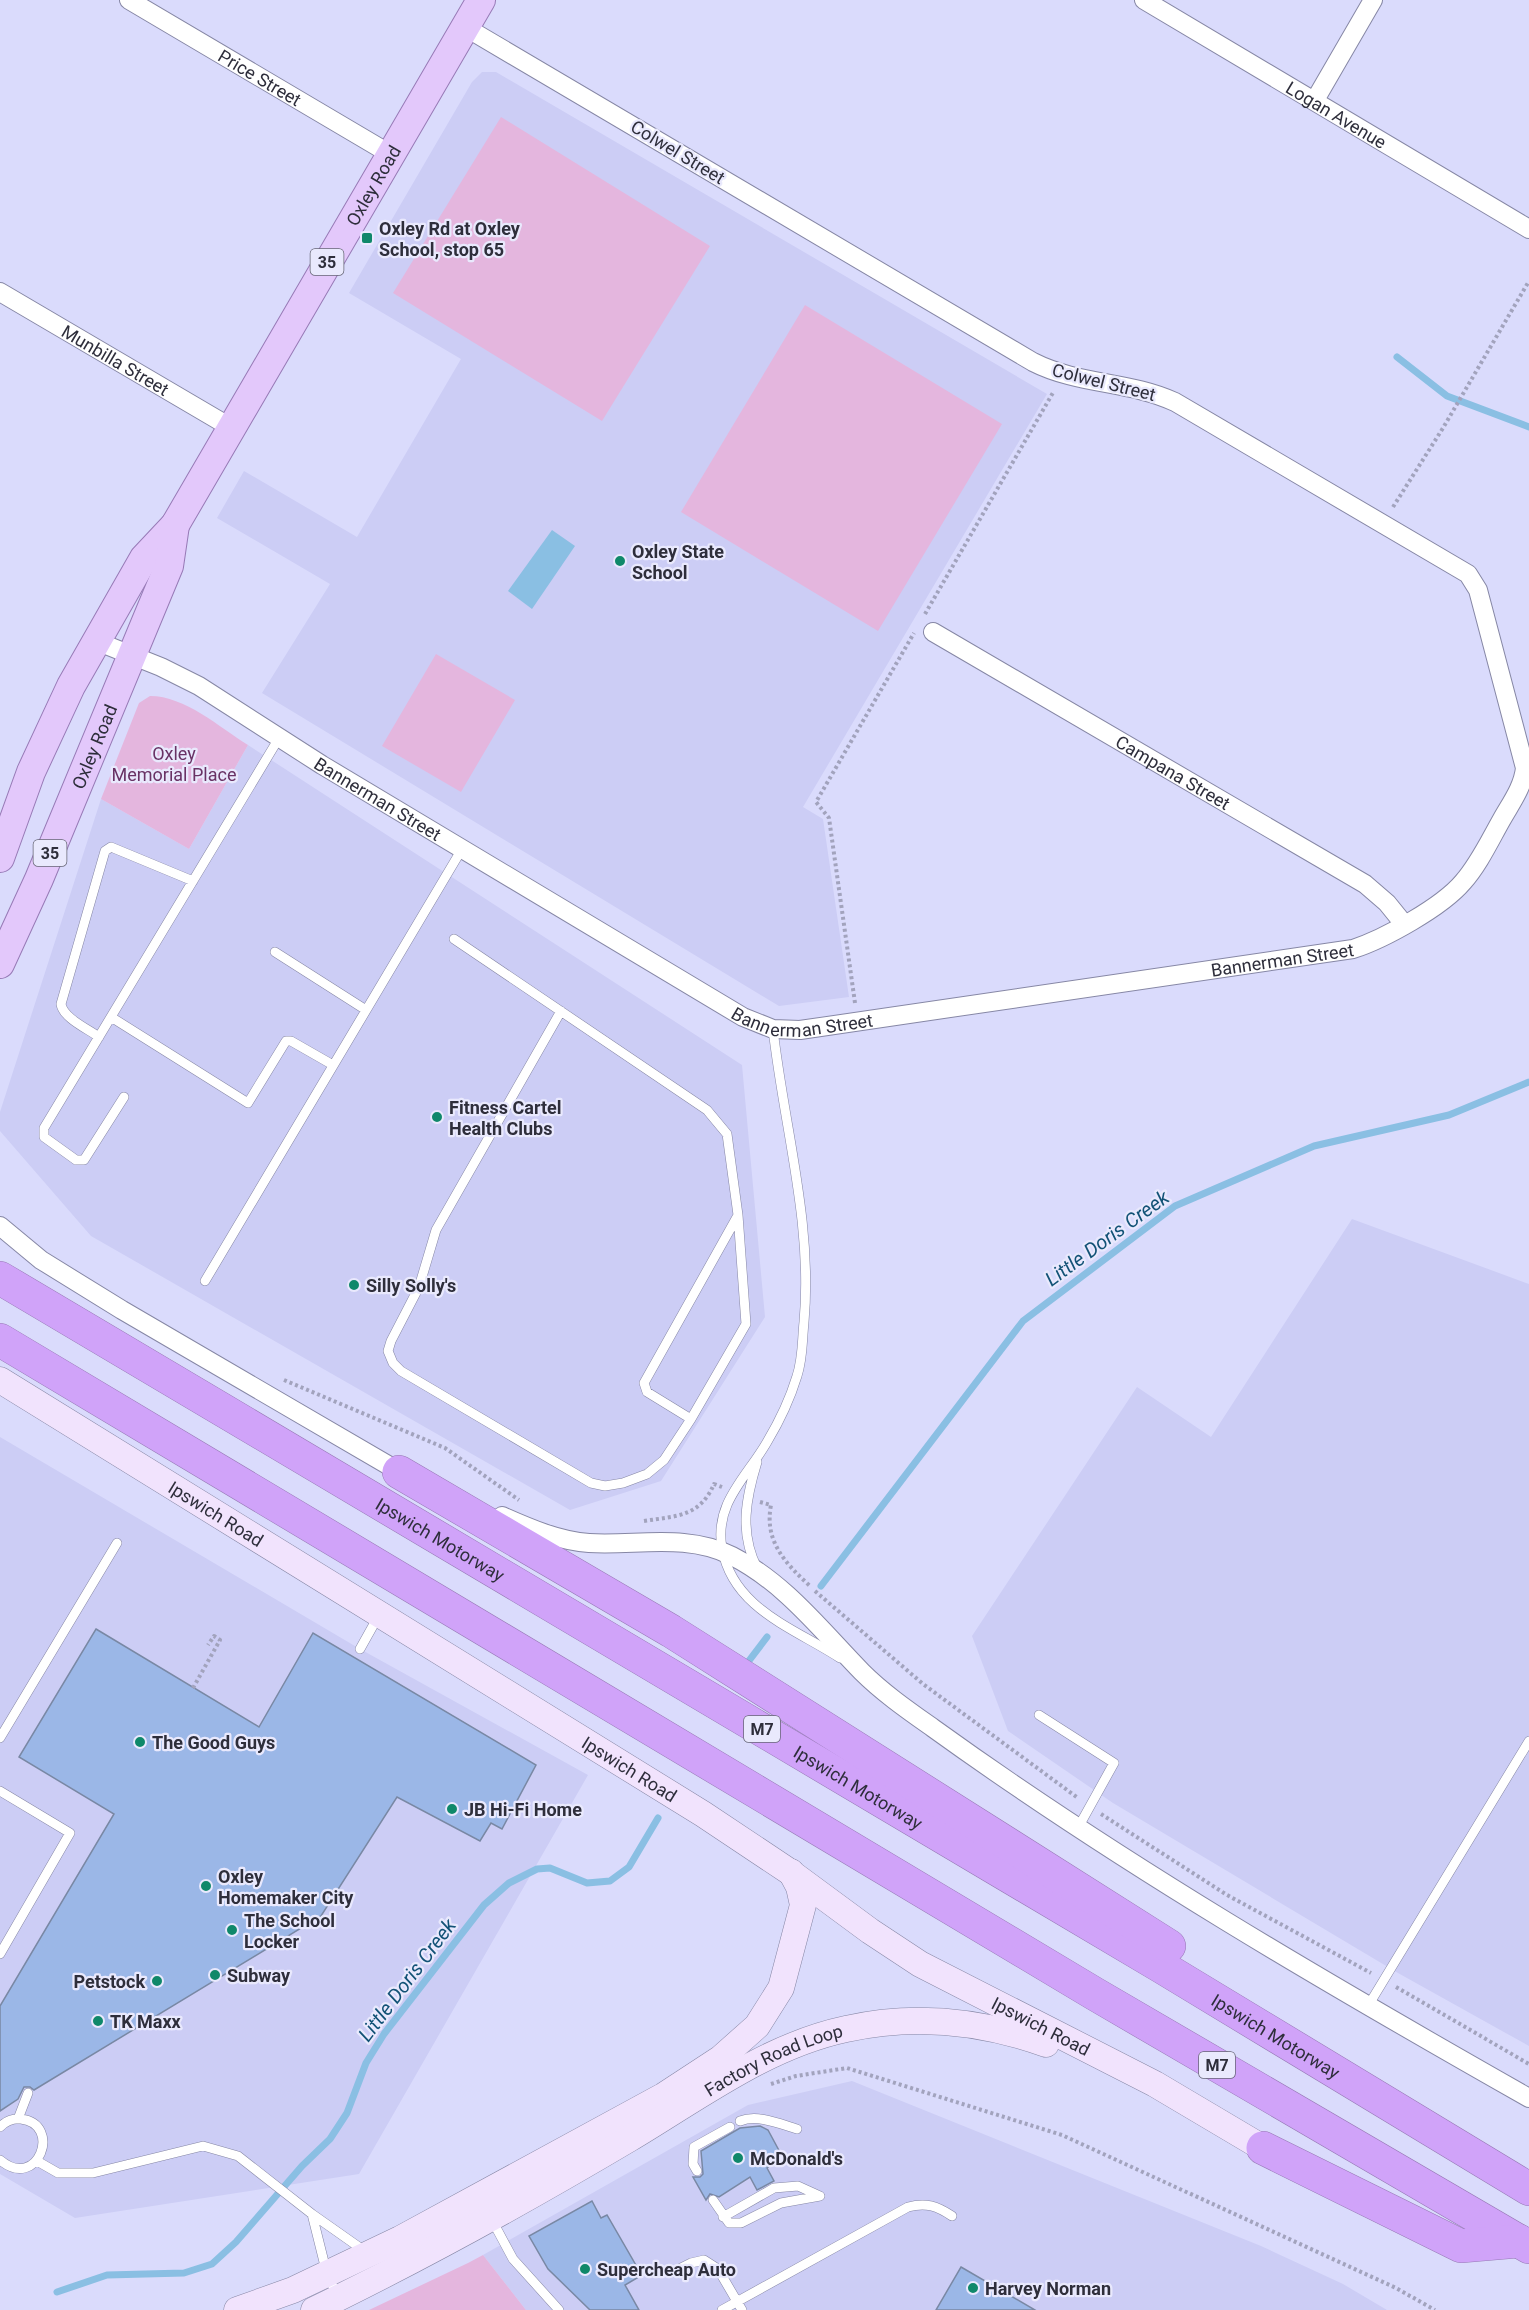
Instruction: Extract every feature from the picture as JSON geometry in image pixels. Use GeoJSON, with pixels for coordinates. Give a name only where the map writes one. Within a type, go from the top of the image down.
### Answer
{"type":"FeatureCollection","features":[{"type":"Feature","properties":{"kind":"highway","name":"Ipswich Motorway"},"geometry":{"type":"LineString","coordinates":[[0,1278],[1142,1955],[1525,2187]]}},
{"type":"Feature","properties":{"kind":"highway","name":"M7"},"geometry":{"type":"LineString","coordinates":[[0,1340],[1095,1994],[1524,2244]]}},
{"type":"Feature","properties":{"kind":"highway"},"geometry":{"type":"LineString","coordinates":[[399,1472],[671,1631],[1149,1933],[1484,2140],[1525,2187]]}},
{"type":"Feature","properties":{"kind":"highway"},"geometry":{"type":"LineString","coordinates":[[1263,2148],[1461,2246],[1524,2244]]}},
{"type":"Feature","properties":{"kind":"main road","name":"Oxley Road"},"geometry":{"type":"LineString","coordinates":[[0,858],[31,772],[53,722],[96,641],[144,558],[175,525],[230,427],[481,0]]}},
{"type":"Feature","properties":{"kind":"main road","name":"Oxley Road"},"geometry":{"type":"LineString","coordinates":[[0,964],[39,879],[169,566],[175,525]]}},
{"type":"Feature","properties":{"kind":"main road","name":"Ipswich Road"},"geometry":{"type":"LineString","coordinates":[[0,1380],[693,1808],[790,1872],[840,1910],[921,1964],[1155,2084],[1263,2148]]}},
{"type":"Feature","properties":{"kind":"main road","name":"Factory Road Loop"},"geometry":{"type":"LineString","coordinates":[[485,2207],[713,2064],[757,2026],[781,1988],[802,1912],[799,1887],[790,1872]]}},
{"type":"Feature","properties":{"kind":"main road","name":"Factory Road Loop"},"geometry":{"type":"LineString","coordinates":[[314,2310],[339,2298],[374,2266],[761,2061],[826,2034],[885,2022],[931,2021],[967,2024],[1021,2036],[1066,2052],[1263,2148]]}},
{"type":"Feature","properties":{"kind":"main road","name":"Factory Road Loop"},"geometry":{"type":"LineString","coordinates":[[237,2310],[293,2290],[327,2274],[374,2266]]}},
{"type":"Feature","properties":{"kind":"street","name":"Price Street"},"geometry":{"type":"LineString","coordinates":[[129,0],[390,154]]}},
{"type":"Feature","properties":{"kind":"street","name":"Logan Avenue"},"geometry":{"type":"LineString","coordinates":[[1143,0],[1529,229]]}},
{"type":"Feature","properties":{"kind":"street"},"geometry":{"type":"LineString","coordinates":[[1314,100],[1373,0]]}},
{"type":"Feature","properties":{"kind":"street","name":"Colwel Street"},"geometry":{"type":"LineString","coordinates":[[465,27],[1051,371],[1147,392],[1175,402],[1463,570],[1476,584],[1523,760],[1524,775]]}},
{"type":"Feature","properties":{"kind":"street","name":"Munbilla Street"},"geometry":{"type":"LineString","coordinates":[[0,292],[230,427]]}},
{"type":"Feature","properties":{"kind":"street","name":"Campana Street"},"geometry":{"type":"LineString","coordinates":[[933,632],[1365,884],[1388,903],[1404,924]]}},
{"type":"Feature","properties":{"kind":"street","name":"Bannerman Street"},"geometry":{"type":"LineString","coordinates":[[96,641],[199,686],[279,738],[743,1017],[773,1029],[800,1030],[1306,957],[1371,943],[1404,924],[1463,883],[1524,775]]}},
{"type":"Feature","properties":{"kind":"street"},"geometry":{"type":"LineString","coordinates":[[0,1226],[41,1260],[122,1310],[399,1472],[528,1528],[564,1539],[588,1543],[679,1542],[723,1552],[759,1570],[812,1619],[865,1675],[939,1732],[1220,1917],[1368,2006],[1529,2098]]}},
{"type":"Feature","properties":{"kind":"lane"},"geometry":{"type":"LineString","coordinates":[[124,1097],[84,1160],[76,1160],[44,1137],[44,1128],[279,738]]}},
{"type":"Feature","properties":{"kind":"lane"},"geometry":{"type":"LineString","coordinates":[[99,1037],[69,1016],[61,1004],[105,851],[111,847],[193,881]]}},
{"type":"Feature","properties":{"kind":"lane"},"geometry":{"type":"LineString","coordinates":[[206,1281],[462,849]]}},
{"type":"Feature","properties":{"kind":"lane"},"geometry":{"type":"LineString","coordinates":[[454,939],[561,1011],[707,1110],[727,1134],[738,1215],[746,1324],[691,1419],[664,1460],[646,1473],[623,1483],[605,1486],[591,1484],[401,1371],[393,1363],[388,1351],[419,1287],[436,1230],[561,1011]]}},
{"type":"Feature","properties":{"kind":"lane"},"geometry":{"type":"LineString","coordinates":[[275,952],[366,1010]]}},
{"type":"Feature","properties":{"kind":"lane"},"geometry":{"type":"LineString","coordinates":[[111,1017],[248,1103],[286,1041],[291,1041],[333,1065]]}},
{"type":"Feature","properties":{"kind":"lane"},"geometry":{"type":"LineString","coordinates":[[773,1029],[805,1239],[807,1285],[804,1348],[798,1375],[784,1410],[758,1457],[729,1497],[723,1520],[723,1552],[730,1574],[741,1592],[755,1607],[865,1675]]}},
{"type":"Feature","properties":{"kind":"lane"},"geometry":{"type":"LineString","coordinates":[[691,1419],[647,1392],[644,1383],[738,1215]]}},
{"type":"Feature","properties":{"kind":"lane"},"geometry":{"type":"LineString","coordinates":[[758,1457],[746,1497],[744,1521],[748,1542],[759,1570]]}},
{"type":"Feature","properties":{"kind":"lane"},"geometry":{"type":"LineString","coordinates":[[0,1738],[117,1543]]}},
{"type":"Feature","properties":{"kind":"lane"},"geometry":{"type":"LineString","coordinates":[[360,1649],[379,1615]]}},
{"type":"Feature","properties":{"kind":"lane"},"geometry":{"type":"LineString","coordinates":[[1039,1715],[1114,1762],[1079,1826]]}},
{"type":"Feature","properties":{"kind":"lane"},"geometry":{"type":"LineString","coordinates":[[1368,2006],[1529,1741]]}},
{"type":"Feature","properties":{"kind":"lane"},"geometry":{"type":"LineString","coordinates":[[0,1791],[70,1833],[0,1954]]}},
{"type":"Feature","properties":{"kind":"lane"},"geometry":{"type":"LineString","coordinates":[[18,2119],[28,2093]]}},
{"type":"Feature","properties":{"kind":"lane"},"geometry":{"type":"LineString","coordinates":[[740,2121],[748,2118],[762,2119],[797,2129]]}},
{"type":"Feature","properties":{"kind":"lane"},"geometry":{"type":"LineString","coordinates":[[0,2127],[10,2120],[18,2119],[34,2124],[43,2138],[44,2146],[37,2161],[31,2166],[15,2168],[0,2160]]}},
{"type":"Feature","properties":{"kind":"lane"},"geometry":{"type":"LineString","coordinates":[[697,2171],[693,2164],[694,2147],[730,2127]]}},
{"type":"Feature","properties":{"kind":"lane"},"geometry":{"type":"LineString","coordinates":[[37,2161],[57,2173],[93,2173],[203,2146],[238,2156],[374,2266]]}},
{"type":"Feature","properties":{"kind":"lane"},"geometry":{"type":"LineString","coordinates":[[713,2199],[723,2217],[729,2223],[741,2223],[781,2203],[820,2196],[798,2186],[774,2188],[723,2217]]}},
{"type":"Feature","properties":{"kind":"lane"},"geometry":{"type":"LineString","coordinates":[[722,2310],[739,2306],[908,2207],[920,2203],[936,2206],[952,2216]]}},
{"type":"Feature","properties":{"kind":"lane"},"geometry":{"type":"LineString","coordinates":[[485,2207],[513,2259],[559,2310]]}},
{"type":"Feature","properties":{"kind":"lane"},"geometry":{"type":"LineString","coordinates":[[312,2214],[327,2274],[339,2298]]}},
{"type":"Feature","properties":{"kind":"lane"},"geometry":{"type":"LineString","coordinates":[[675,2271],[704,2260],[718,2269],[739,2306]]}},
{"type":"Feature","properties":{"kind":"path"},"geometry":{"type":"LineString","coordinates":[[1383,523],[1466,390],[1529,281]]}},
{"type":"Feature","properties":{"kind":"path"},"geometry":{"type":"LineString","coordinates":[[858,1021],[829,818],[818,807],[817,800],[1056,392],[1042,386],[1051,371]]}},
{"type":"Feature","properties":{"kind":"path"},"geometry":{"type":"LineString","coordinates":[[193,1688],[220,1640],[214,1636],[208,1645]]}},
{"type":"Feature","properties":{"kind":"path"},"geometry":{"type":"LineString","coordinates":[[771,2084],[796,2076],[847,2068],[1062,2135],[1396,2288],[1435,2310]]}},
{"type":"Feature","properties":{"kind":"shaded area","name":"Oxley State School"},"geometry":{"type":"Polygon","coordinates":[[[482,72],[496,72],[1047,394],[803,807],[823,819],[849,997],[779,1006],[262,693],[330,584],[217,518],[244,471],[357,537],[461,359],[349,293],[472,82],[482,72]]]}},
{"type":"Feature","properties":{"kind":"shaded area"},"geometry":{"type":"Polygon","coordinates":[[[552,530],[575,546],[532,609],[508,591],[552,530]]]}},
{"type":"Feature","properties":{"kind":"shaded area"},"geometry":{"type":"Polygon","coordinates":[[[248,745],[742,1065],[765,1317],[661,1481],[570,1510],[91,1236],[0,1131],[0,1112],[101,799],[189,849],[248,745]]]}},
{"type":"Feature","properties":{"kind":"shaded area"},"geometry":{"type":"Polygon","coordinates":[[[1352,1219],[1529,1284],[1529,2046],[1398,1973],[1113,1803],[1008,1731],[972,1636],[1137,1387],[1211,1437],[1352,1219]]]}},
{"type":"Feature","properties":{"kind":"shaded area"},"geometry":{"type":"Polygon","coordinates":[[[0,1437],[360,1649],[588,1775],[359,2174],[75,2218],[0,2174],[0,1437]]]}},
{"type":"Feature","properties":{"kind":"shaded area"},"geometry":{"type":"Polygon","coordinates":[[[852,2081],[1261,2246],[1343,2284],[1387,2310],[526,2310],[483,2255],[748,2105],[852,2081]]]}},
{"type":"Feature","properties":{"kind":"green space"},"geometry":{"type":"Polygon","coordinates":[[[501,117],[710,246],[602,421],[393,293],[501,117]]]}},
{"type":"Feature","properties":{"kind":"green space"},"geometry":{"type":"Polygon","coordinates":[[[805,305],[1002,424],[878,631],[681,512],[805,305]]]}},
{"type":"Feature","properties":{"kind":"green space"},"geometry":{"type":"Polygon","coordinates":[[[436,654],[515,700],[461,792],[382,746],[436,654]]]}},
{"type":"Feature","properties":{"kind":"green space","name":"Oxley Memorial Place"},"geometry":{"type":"Polygon","coordinates":[[[150,696],[163,697],[189,707],[248,745],[189,849],[101,799],[139,703],[150,696]]]}},
{"type":"Feature","properties":{"kind":"green space"},"geometry":{"type":"Polygon","coordinates":[[[483,2255],[526,2310],[369,2310],[468,2263],[483,2255]]]}},
{"type":"Feature","properties":{"kind":"building","name":"Oxley Homemaker City"},"geometry":{"type":"Polygon","coordinates":[[[96,1629],[259,1727],[313,1633],[536,1765],[502,1829],[491,1823],[480,1841],[397,1797],[321,1916],[34,2090],[24,2087],[18,2099],[0,2111],[0,2006],[114,1814],[19,1757],[96,1629]]]}},
{"type":"Feature","properties":{"kind":"building","name":"McDonald's"},"geometry":{"type":"Polygon","coordinates":[[[760,2126],[768,2130],[782,2156],[767,2168],[774,2181],[757,2190],[750,2177],[719,2197],[710,2194],[706,2200],[693,2177],[700,2177],[703,2174],[701,2151],[740,2128],[760,2126]]]}},
{"type":"Feature","properties":{"kind":"building"},"geometry":{"type":"Polygon","coordinates":[[[592,2201],[601,2218],[607,2215],[637,2267],[632,2270],[637,2278],[625,2285],[639,2310],[590,2310],[548,2269],[529,2236],[592,2201]]]}},
{"type":"Feature","properties":{"kind":"building","name":"Harvey Norman"},"geometry":{"type":"Polygon","coordinates":[[[961,2267],[1035,2310],[936,2310],[961,2267]]]}},
{"type":"Feature","properties":{"kind":"waterway"},"geometry":{"type":"LineString","coordinates":[[1397,357],[1447,396],[1529,427]]}},
{"type":"Feature","properties":{"kind":"waterway","name":"Little Doris Creek"},"geometry":{"type":"LineString","coordinates":[[821,1586],[1023,1321],[1175,1206],[1314,1146],[1449,1115],[1529,1082]]}},
{"type":"Feature","properties":{"kind":"waterway","name":"Little Doris Creek"},"geometry":{"type":"LineString","coordinates":[[748,1662],[767,1637]]}},
{"type":"Feature","properties":{"kind":"waterway","name":"Little Doris Creek"},"geometry":{"type":"LineString","coordinates":[[57,2292],[107,2275],[184,2273],[212,2264],[236,2242],[302,2166],[330,2139],[347,2113],[366,2063],[384,2034],[484,1905],[509,1883],[537,1869],[550,1868],[587,1883],[610,1881],[629,1867],[658,1818]]}},
{"type":"Feature","properties":{"kind":"place","name":"Oxley Rd at Oxley School, stop 65"},"geometry":{"type":"Point","coordinates":[367,238]}},
{"type":"Feature","properties":{"kind":"place","name":"Oxley State School"},"geometry":{"type":"Point","coordinates":[620,561]}},
{"type":"Feature","properties":{"kind":"place","name":"Fitness Cartel Health Clubs"},"geometry":{"type":"Point","coordinates":[437,1117]}},
{"type":"Feature","properties":{"kind":"place","name":"Silly Solly's"},"geometry":{"type":"Point","coordinates":[354,1285]}},
{"type":"Feature","properties":{"kind":"place","name":"The Good Guys"},"geometry":{"type":"Point","coordinates":[140,1742]}},
{"type":"Feature","properties":{"kind":"place","name":"JB Hi-Fi Home"},"geometry":{"type":"Point","coordinates":[452,1809]}},
{"type":"Feature","properties":{"kind":"place","name":"Oxley Homemaker City"},"geometry":{"type":"Point","coordinates":[206,1886]}},
{"type":"Feature","properties":{"kind":"place","name":"The School Locker"},"geometry":{"type":"Point","coordinates":[232,1930]}},
{"type":"Feature","properties":{"kind":"place","name":"Subway"},"geometry":{"type":"Point","coordinates":[215,1975]}},
{"type":"Feature","properties":{"kind":"place","name":"Petstock"},"geometry":{"type":"Point","coordinates":[157,1981]}},
{"type":"Feature","properties":{"kind":"place","name":"TK Maxx"},"geometry":{"type":"Point","coordinates":[98,2021]}},
{"type":"Feature","properties":{"kind":"place","name":"McDonald's"},"geometry":{"type":"Point","coordinates":[738,2158]}},
{"type":"Feature","properties":{"kind":"place","name":"Supercheap Auto"},"geometry":{"type":"Point","coordinates":[585,2269]}},
{"type":"Feature","properties":{"kind":"place","name":"Harvey Norman"},"geometry":{"type":"Point","coordinates":[973,2288]}}]}
